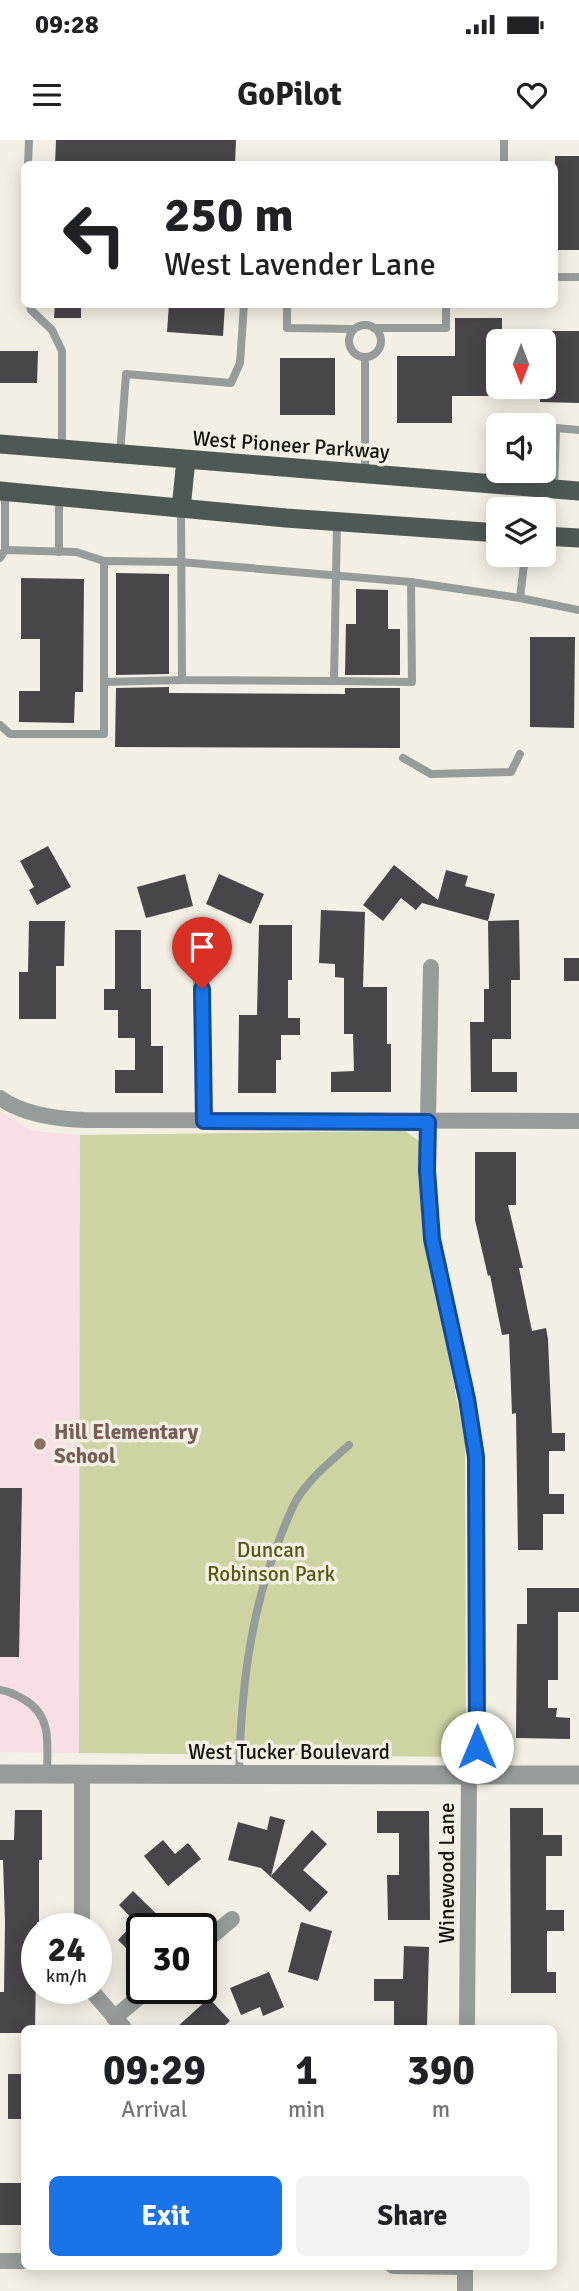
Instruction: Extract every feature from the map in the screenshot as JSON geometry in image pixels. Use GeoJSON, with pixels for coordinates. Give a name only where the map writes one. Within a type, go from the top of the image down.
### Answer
{"type":"FeatureCollection","features":[{"type":"Feature","properties":{"kind":"main road","name":"West Pioneer Parkway"},"geometry":{"type":"LineString","coordinates":[[0,444],[579,491]]}},
{"type":"Feature","properties":{"kind":"main road"},"geometry":{"type":"LineString","coordinates":[[181,508],[186,460]]}},
{"type":"Feature","properties":{"kind":"main road"},"geometry":{"type":"LineString","coordinates":[[2,491],[486,532]]}},
{"type":"Feature","properties":{"kind":"main road"},"geometry":{"type":"LineString","coordinates":[[556,537],[579,538]]}},
{"type":"Feature","properties":{"kind":"street"},"geometry":{"type":"LineString","coordinates":[[201,963],[204,1121]]}},
{"type":"Feature","properties":{"kind":"street","name":"Winewood Lane"},"geometry":{"type":"LineString","coordinates":[[431,967],[427,1170],[432,1239],[467,1399],[476,1457],[477,1747],[469,1774],[467,2025]]}},
{"type":"Feature","properties":{"kind":"street"},"geometry":{"type":"LineString","coordinates":[[0,1098],[31,1113],[58,1119],[579,1122]]}},
{"type":"Feature","properties":{"kind":"street","name":"West Tucker Boulevard"},"geometry":{"type":"LineString","coordinates":[[0,1774],[579,1775]]}},
{"type":"Feature","properties":{"kind":"street"},"geometry":{"type":"LineString","coordinates":[[82,1775],[82,1913]]}},
{"type":"Feature","properties":{"kind":"street"},"geometry":{"type":"LineString","coordinates":[[217,1932],[232,1919]]}},
{"type":"Feature","properties":{"kind":"street"},"geometry":{"type":"LineString","coordinates":[[103,2004],[119,2023],[136,2004]]}},
{"type":"Feature","properties":{"kind":"street"},"geometry":{"type":"LineString","coordinates":[[0,2261],[21,2261]]}},
{"type":"Feature","properties":{"kind":"street"},"geometry":{"type":"LineString","coordinates":[[465,2291],[466,2270]]}},
{"type":"Feature","properties":{"kind":"lane"},"geometry":{"type":"LineString","coordinates":[[29,140],[29,161]]}},
{"type":"Feature","properties":{"kind":"lane"},"geometry":{"type":"LineString","coordinates":[[504,140],[504,161]]}},
{"type":"Feature","properties":{"kind":"lane"},"geometry":{"type":"LineString","coordinates":[[560,277],[579,277]]}},
{"type":"Feature","properties":{"kind":"lane"},"geometry":{"type":"LineString","coordinates":[[31,308],[52,330],[62,351],[62,449]]}},
{"type":"Feature","properties":{"kind":"lane"},"geometry":{"type":"LineString","coordinates":[[120,454],[126,374],[231,383],[240,363],[244,308]]}},
{"type":"Feature","properties":{"kind":"lane"},"geometry":{"type":"LineString","coordinates":[[286,308],[287,328],[354,329],[364,325],[374,328],[446,328],[446,308]]}},
{"type":"Feature","properties":{"kind":"lane"},"geometry":{"type":"LineString","coordinates":[[354,329],[349,344],[355,354],[365,357],[375,354],[380,346],[380,336],[374,328]]}},
{"type":"Feature","properties":{"kind":"lane"},"geometry":{"type":"LineString","coordinates":[[365,357],[365,474]]}},
{"type":"Feature","properties":{"kind":"lane"},"geometry":{"type":"LineString","coordinates":[[556,428],[579,430]]}},
{"type":"Feature","properties":{"kind":"lane"},"geometry":{"type":"LineString","coordinates":[[554,483],[554,489]]}},
{"type":"Feature","properties":{"kind":"lane"},"geometry":{"type":"LineString","coordinates":[[2,491],[3,554],[76,552],[104,561],[180,562],[411,582],[520,598],[579,610]]}},
{"type":"Feature","properties":{"kind":"lane"},"geometry":{"type":"LineString","coordinates":[[59,552],[60,496]]}},
{"type":"Feature","properties":{"kind":"lane"},"geometry":{"type":"LineString","coordinates":[[181,508],[182,680]]}},
{"type":"Feature","properties":{"kind":"lane"},"geometry":{"type":"LineString","coordinates":[[334,681],[337,521]]}},
{"type":"Feature","properties":{"kind":"lane"},"geometry":{"type":"LineString","coordinates":[[0,725],[10,734],[104,734],[104,561]]}},
{"type":"Feature","properties":{"kind":"lane"},"geometry":{"type":"LineString","coordinates":[[520,598],[524,567]]}},
{"type":"Feature","properties":{"kind":"lane"},"geometry":{"type":"LineString","coordinates":[[104,682],[412,682],[411,582]]}},
{"type":"Feature","properties":{"kind":"lane"},"geometry":{"type":"LineString","coordinates":[[404,758],[431,774],[511,772],[520,754]]}},
{"type":"Feature","properties":{"kind":"lane"},"geometry":{"type":"LineString","coordinates":[[239,1775],[244,1685],[251,1640],[268,1569],[297,1499],[316,1474],[349,1445]]}},
{"type":"Feature","properties":{"kind":"lane"},"geometry":{"type":"LineString","coordinates":[[0,1690],[10,1691],[22,1698],[44,1716],[47,1733],[47,1774]]}},
{"type":"Feature","properties":{"kind":"shaded area","name":"Hill Elementary School"},"geometry":{"type":"Polygon","coordinates":[[[0,1111],[32,1131],[80,1135],[79,1753],[0,1752],[0,1111]]]}},
{"type":"Feature","properties":{"kind":"green space","name":"Duncan Robinson Park"},"geometry":{"type":"Polygon","coordinates":[[[405,1131],[419,1141],[432,1270],[465,1443],[466,1744],[457,1757],[79,1753],[80,1135],[405,1131]]]}},
{"type":"Feature","properties":{"kind":"building"},"geometry":{"type":"Polygon","coordinates":[[[56,140],[236,140],[235,161],[55,161],[56,140]]]}},
{"type":"Feature","properties":{"kind":"building"},"geometry":{"type":"Polygon","coordinates":[[[555,156],[579,156],[579,250],[558,250],[558,161],[555,161],[555,156]]]}},
{"type":"Feature","properties":{"kind":"building"},"geometry":{"type":"Polygon","coordinates":[[[55,308],[81,308],[81,318],[54,318],[55,308]]]}},
{"type":"Feature","properties":{"kind":"building"},"geometry":{"type":"Polygon","coordinates":[[[169,308],[225,308],[223,336],[167,332],[169,308]]]}},
{"type":"Feature","properties":{"kind":"building"},"geometry":{"type":"Polygon","coordinates":[[[455,318],[502,318],[502,329],[486,329],[486,396],[452,396],[452,423],[397,423],[397,356],[455,356],[455,318]]]}},
{"type":"Feature","properties":{"kind":"building"},"geometry":{"type":"Polygon","coordinates":[[[556,331],[579,331],[579,403],[540,402],[540,399],[556,399],[556,331]]]}},
{"type":"Feature","properties":{"kind":"building"},"geometry":{"type":"Polygon","coordinates":[[[0,351],[38,351],[37,383],[0,383],[0,351]]]}},
{"type":"Feature","properties":{"kind":"building"},"geometry":{"type":"Polygon","coordinates":[[[280,358],[335,358],[335,415],[280,415],[280,358]]]}},
{"type":"Feature","properties":{"kind":"building"},"geometry":{"type":"Polygon","coordinates":[[[116,573],[169,574],[169,674],[116,675],[116,573]]]}},
{"type":"Feature","properties":{"kind":"building"},"geometry":{"type":"Polygon","coordinates":[[[21,578],[84,579],[83,692],[75,692],[74,723],[19,722],[19,691],[40,691],[40,639],[21,639],[21,578]]]}},
{"type":"Feature","properties":{"kind":"building"},"geometry":{"type":"Polygon","coordinates":[[[356,589],[388,590],[388,629],[400,629],[400,675],[345,675],[346,624],[356,624],[356,589]]]}},
{"type":"Feature","properties":{"kind":"building"},"geometry":{"type":"Polygon","coordinates":[[[530,637],[575,637],[574,728],[530,727],[530,637]]]}},
{"type":"Feature","properties":{"kind":"building"},"geometry":{"type":"Polygon","coordinates":[[[169,687],[169,693],[345,694],[345,688],[400,688],[400,748],[115,747],[116,688],[169,687]]]}},
{"type":"Feature","properties":{"kind":"building"},"geometry":{"type":"Polygon","coordinates":[[[48,846],[71,887],[37,905],[29,890],[34,887],[20,861],[48,846]]]}},
{"type":"Feature","properties":{"kind":"building"},"geometry":{"type":"Polygon","coordinates":[[[394,865],[438,900],[446,870],[468,876],[465,886],[495,894],[488,921],[422,903],[416,910],[401,898],[383,921],[363,905],[394,865]]]}},
{"type":"Feature","properties":{"kind":"building"},"geometry":{"type":"Polygon","coordinates":[[[185,874],[193,906],[146,918],[137,887],[185,874]]]}},
{"type":"Feature","properties":{"kind":"building"},"geometry":{"type":"Polygon","coordinates":[[[219,874],[264,894],[251,924],[206,904],[219,874]]]}},
{"type":"Feature","properties":{"kind":"building"},"geometry":{"type":"Polygon","coordinates":[[[321,910],[365,912],[363,987],[387,987],[387,1044],[391,1044],[391,1092],[331,1092],[331,1072],[354,1071],[353,1034],[344,1034],[344,978],[335,977],[335,964],[319,963],[321,910]]]}},
{"type":"Feature","properties":{"kind":"building"},"geometry":{"type":"Polygon","coordinates":[[[519,920],[520,980],[511,980],[511,1039],[492,1039],[492,1072],[517,1072],[517,1092],[471,1092],[470,1022],[484,1022],[484,989],[489,989],[488,921],[519,920]]]}},
{"type":"Feature","properties":{"kind":"building"},"geometry":{"type":"Polygon","coordinates":[[[29,921],[65,921],[64,966],[56,966],[56,1019],[19,1019],[19,972],[28,972],[29,921]]]}},
{"type":"Feature","properties":{"kind":"building"},"geometry":{"type":"Polygon","coordinates":[[[259,925],[292,925],[292,980],[288,980],[288,1018],[300,1018],[300,1035],[281,1035],[281,1060],[276,1060],[276,1093],[238,1093],[239,1015],[257,1015],[259,925]]]}},
{"type":"Feature","properties":{"kind":"building"},"geometry":{"type":"Polygon","coordinates":[[[115,930],[141,930],[141,989],[151,989],[151,1046],[163,1046],[163,1093],[115,1093],[115,1070],[135,1070],[135,1038],[118,1038],[118,1010],[104,1010],[104,989],[115,989],[115,930]]]}},
{"type":"Feature","properties":{"kind":"building"},"geometry":{"type":"Polygon","coordinates":[[[564,958],[579,958],[579,981],[564,981],[564,958]]]}},
{"type":"Feature","properties":{"kind":"building"},"geometry":{"type":"Polygon","coordinates":[[[475,1152],[516,1152],[516,1205],[508,1205],[523,1268],[519,1268],[532,1331],[546,1328],[552,1433],[565,1433],[565,1451],[549,1451],[549,1494],[564,1494],[564,1514],[543,1514],[543,1550],[518,1550],[516,1413],[512,1414],[509,1334],[502,1335],[475,1220],[475,1152]]]}},
{"type":"Feature","properties":{"kind":"building"},"geometry":{"type":"Polygon","coordinates":[[[0,1488],[22,1488],[19,1657],[0,1657],[0,1488]]]}},
{"type":"Feature","properties":{"kind":"building"},"geometry":{"type":"Polygon","coordinates":[[[527,1588],[579,1588],[579,1612],[558,1612],[558,1680],[548,1680],[548,1708],[557,1708],[556,1717],[570,1718],[570,1739],[516,1738],[517,1624],[527,1624],[527,1588]]]}},
{"type":"Feature","properties":{"kind":"building"},"geometry":{"type":"Polygon","coordinates":[[[510,1808],[543,1808],[543,1835],[562,1835],[562,1856],[546,1856],[546,1910],[564,1910],[564,1931],[547,1931],[547,1972],[556,1972],[556,1993],[511,1993],[510,1808]]]}},
{"type":"Feature","properties":{"kind":"building"},"geometry":{"type":"Polygon","coordinates":[[[15,1810],[42,1810],[39,1913],[21,1913],[21,2004],[35,2004],[35,2025],[21,2025],[21,2033],[0,2033],[0,1992],[4,1992],[5,1922],[0,1840],[14,1840],[15,1810]]]}},
{"type":"Feature","properties":{"kind":"building"},"geometry":{"type":"Polygon","coordinates":[[[377,1811],[429,1811],[430,1920],[388,1920],[387,1875],[399,1875],[399,1833],[377,1833],[377,1811]]]}},
{"type":"Feature","properties":{"kind":"building"},"geometry":{"type":"Polygon","coordinates":[[[270,1816],[285,1820],[271,1876],[312,1830],[327,1844],[303,1870],[328,1892],[310,1912],[261,1868],[228,1860],[238,1822],[267,1830],[270,1816]]]}},
{"type":"Feature","properties":{"kind":"building"},"geometry":{"type":"Polygon","coordinates":[[[163,1840],[175,1854],[188,1843],[201,1859],[168,1886],[144,1856],[163,1840]]]}},
{"type":"Feature","properties":{"kind":"building"},"geometry":{"type":"Polygon","coordinates":[[[133,1891],[156,1913],[127,1913],[119,1905],[133,1891]]]}},
{"type":"Feature","properties":{"kind":"building"},"geometry":{"type":"Polygon","coordinates":[[[301,1922],[332,1931],[318,1981],[288,1972],[301,1922]]]}},
{"type":"Feature","properties":{"kind":"building"},"geometry":{"type":"Polygon","coordinates":[[[126,1932],[126,1948],[118,1940],[126,1932]]]}},
{"type":"Feature","properties":{"kind":"building"},"geometry":{"type":"Polygon","coordinates":[[[404,1946],[429,1947],[427,2025],[394,2025],[394,2001],[374,2001],[374,1979],[403,1979],[404,1946]]]}},
{"type":"Feature","properties":{"kind":"building"},"geometry":{"type":"Polygon","coordinates":[[[269,1972],[284,2007],[263,2016],[260,2007],[241,2015],[230,1988],[269,1972]]]}},
{"type":"Feature","properties":{"kind":"building"},"geometry":{"type":"Polygon","coordinates":[[[202,2004],[214,2004],[230,2021],[225,2025],[179,2025],[202,2004]]]}},
{"type":"Feature","properties":{"kind":"building"},"geometry":{"type":"Polygon","coordinates":[[[8,2074],[21,2074],[21,2119],[8,2119],[8,2074]]]}},
{"type":"Feature","properties":{"kind":"building"},"geometry":{"type":"Polygon","coordinates":[[[0,2183],[21,2183],[21,2225],[0,2225],[0,2183]]]}},
{"type":"Feature","properties":{"kind":"place","name":"Hill Elementary School"},"geometry":{"type":"Point","coordinates":[40,1444]}},
{"type":"Feature","properties":{"kind":"route"},"geometry":{"type":"LineString","coordinates":[[202,989],[204,1121],[428,1122],[427,1170],[432,1239],[467,1399],[476,1457],[477,1747]]}}]}
